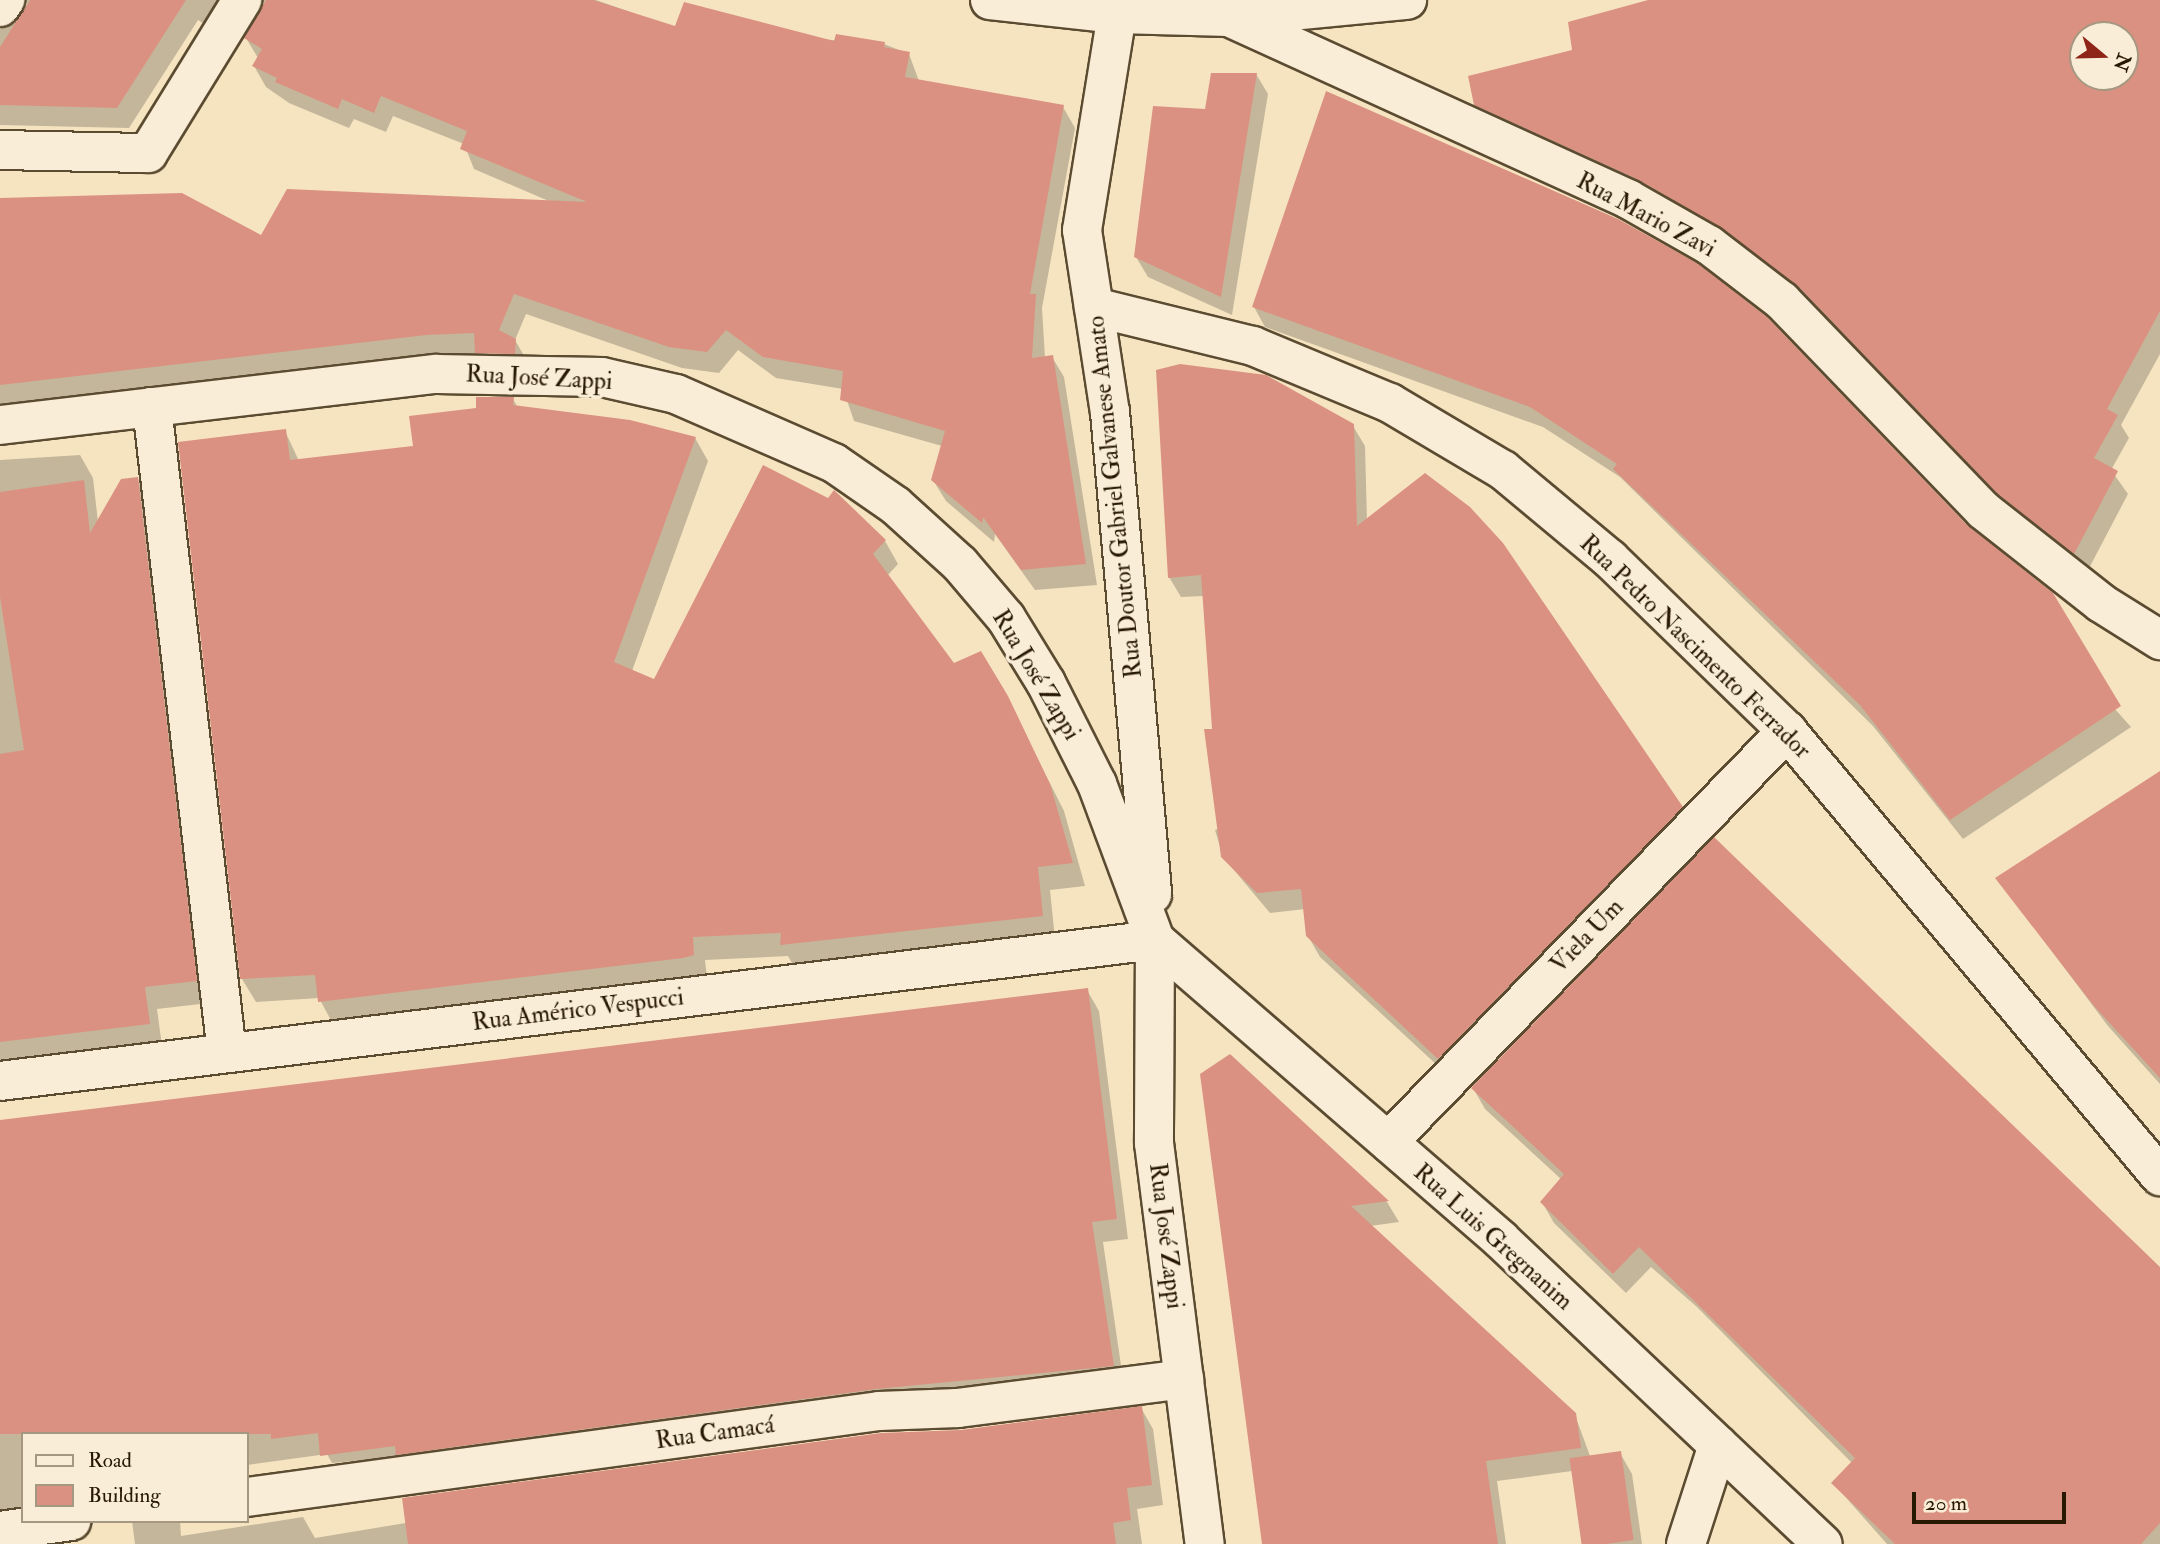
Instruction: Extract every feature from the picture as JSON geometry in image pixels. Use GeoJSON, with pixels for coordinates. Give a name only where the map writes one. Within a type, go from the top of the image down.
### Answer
{"type":"FeatureCollection","features":[{"type":"Feature","properties":{"kind":"street"},"geometry":{"type":"LineString","coordinates":[[0,7],[5,0]]}},
{"type":"Feature","properties":{"kind":"street"},"geometry":{"type":"LineString","coordinates":[[0,150],[148,153],[242,0]]}},
{"type":"Feature","properties":{"kind":"street"},"geometry":{"type":"LineString","coordinates":[[990,0],[1116,14],[1229,16],[1407,0]]}},
{"type":"Feature","properties":{"kind":"street","name":"Rua Doutor Gabriel Galvanese Amato"},"geometry":{"type":"LineString","coordinates":[[1116,14],[1082,230],[1111,412],[1155,940]]}},
{"type":"Feature","properties":{"kind":"street","name":"Rua Mario Zavi"},"geometry":{"type":"LineString","coordinates":[[1229,16],[1628,200],[1709,245],[1782,301],[1983,509],[2101,603],[2160,640]]}},
{"type":"Feature","properties":{"kind":"street","name":"Rua Pedro Nascimento Ferrador"},"geometry":{"type":"LineString","coordinates":[[1094,307],[1252,346],[1390,403],[1503,470],[1610,559],[1787,730],[2160,1176]]}},
{"type":"Feature","properties":{"kind":"street","name":"Rua José Zappi"},"geometry":{"type":"LineString","coordinates":[[0,425],[437,374],[602,377],[676,394],[834,463],[896,506],[1006,618],[1097,784],[1155,940],[1154,1143],[1205,1544]]}},
{"type":"Feature","properties":{"kind":"street"},"geometry":{"type":"LineString","coordinates":[[152,407],[227,1053]]}},
{"type":"Feature","properties":{"kind":"street","name":"Viela Um"},"geometry":{"type":"LineString","coordinates":[[1388,1142],[1787,730]]}},
{"type":"Feature","properties":{"kind":"street","name":"Rua Américo Vespucci"},"geometry":{"type":"LineString","coordinates":[[0,1081],[1155,940]]}},
{"type":"Feature","properties":{"kind":"street","name":"Rua Luis Gregnanim"},"geometry":{"type":"LineString","coordinates":[[1155,940],[1388,1142],[1822,1544]]}},
{"type":"Feature","properties":{"kind":"street","name":"Rua Camacá"},"geometry":{"type":"LineString","coordinates":[[248,1497],[879,1411],[958,1408],[1184,1379]]}},
{"type":"Feature","properties":{"kind":"street"},"geometry":{"type":"LineString","coordinates":[[1686,1544],[1718,1445]]}},
{"type":"Feature","properties":{"kind":"street"},"geometry":{"type":"LineString","coordinates":[[0,1531],[57,1523]]}},
{"type":"Feature","properties":{"kind":"building"},"geometry":{"type":"Polygon","coordinates":[[[30,0],[186,0],[117,108],[0,105],[0,47],[30,0]]]}},
{"type":"Feature","properties":{"kind":"building"},"geometry":{"type":"Polygon","coordinates":[[[266,0],[593,0],[675,26],[684,2],[834,41],[836,34],[885,42],[884,47],[910,52],[905,77],[1064,105],[1030,294],[1036,294],[1032,358],[1053,355],[1086,564],[1021,570],[983,517],[982,523],[931,480],[945,431],[840,400],[843,371],[763,357],[726,330],[707,352],[669,347],[514,294],[499,330],[516,339],[515,354],[475,353],[474,333],[426,335],[0,385],[0,198],[182,193],[261,235],[287,189],[587,202],[460,149],[467,131],[381,96],[374,113],[342,99],[338,109],[275,82],[277,78],[252,66],[262,49],[244,38],[266,0]]]}},
{"type":"Feature","properties":{"kind":"building"},"geometry":{"type":"Polygon","coordinates":[[[1648,0],[2160,0],[2160,311],[2107,409],[2118,415],[2094,458],[2118,471],[2074,554],[1998,494],[1798,286],[1722,228],[1637,179],[1474,105],[1468,76],[1572,50],[1568,22],[1648,0]]]}},
{"type":"Feature","properties":{"kind":"building"},"geometry":{"type":"Polygon","coordinates":[[[1211,73],[1257,73],[1221,297],[1134,257],[1153,106],[1205,109],[1211,73]]]}},
{"type":"Feature","properties":{"kind":"building"},"geometry":{"type":"Polygon","coordinates":[[[1326,91],[1618,219],[1697,263],[1767,317],[1967,525],[2053,593],[2121,706],[1950,820],[1860,705],[1613,469],[1617,464],[1530,407],[1252,307],[1326,91]]]}},
{"type":"Feature","properties":{"kind":"building"},"geometry":{"type":"Polygon","coordinates":[[[1180,364],[1266,375],[1354,424],[1357,526],[1425,473],[1470,507],[1503,543],[1683,807],[1438,1059],[1306,936],[1301,889],[1257,893],[1221,857],[1204,729],[1212,729],[1201,575],[1168,578],[1156,370],[1180,364]]]}},
{"type":"Feature","properties":{"kind":"building"},"geometry":{"type":"Polygon","coordinates":[[[476,397],[514,397],[513,405],[630,420],[696,437],[614,662],[654,679],[763,465],[828,498],[834,490],[886,540],[873,554],[954,663],[981,651],[1008,696],[1050,784],[1073,863],[1038,867],[1043,916],[780,945],[781,933],[693,937],[694,955],[683,958],[318,1002],[315,975],[240,979],[178,442],[286,429],[290,460],[413,446],[409,416],[476,408],[476,397]]]}},
{"type":"Feature","properties":{"kind":"building"},"geometry":{"type":"Polygon","coordinates":[[[138,477],[197,981],[145,987],[150,1024],[0,1042],[0,754],[24,750],[0,597],[0,492],[84,480],[90,533],[121,479],[138,477]]]}},
{"type":"Feature","properties":{"kind":"building"},"geometry":{"type":"Polygon","coordinates":[[[2160,771],[2160,1078],[2094,1006],[1995,878],[2160,771]]]}},
{"type":"Feature","properties":{"kind":"building"},"geometry":{"type":"Polygon","coordinates":[[[1714,837],[2160,1267],[2160,1523],[2141,1544],[1895,1544],[1831,1483],[1855,1458],[1639,1247],[1613,1274],[1540,1202],[1564,1174],[1471,1088],[1714,837]]]}},
{"type":"Feature","properties":{"kind":"building"},"geometry":{"type":"Polygon","coordinates":[[[1088,988],[1117,1219],[1092,1222],[1114,1366],[876,1389],[396,1455],[395,1446],[320,1456],[318,1433],[271,1439],[271,1434],[248,1432],[0,1434],[0,1120],[1088,988]]]}},
{"type":"Feature","properties":{"kind":"building"},"geometry":{"type":"Polygon","coordinates":[[[1230,1054],[1389,1201],[1351,1206],[1576,1413],[1581,1448],[1486,1461],[1498,1544],[1262,1544],[1200,1074],[1230,1054]]]}},
{"type":"Feature","properties":{"kind":"building"},"geometry":{"type":"Polygon","coordinates":[[[1142,1406],[1152,1485],[1127,1488],[1131,1520],[1113,1523],[1116,1544],[408,1544],[402,1498],[881,1433],[961,1430],[1142,1406]]]}},
{"type":"Feature","properties":{"kind":"building"},"geometry":{"type":"Polygon","coordinates":[[[1621,1451],[1634,1540],[1582,1544],[1570,1458],[1621,1451]]]}}]}
